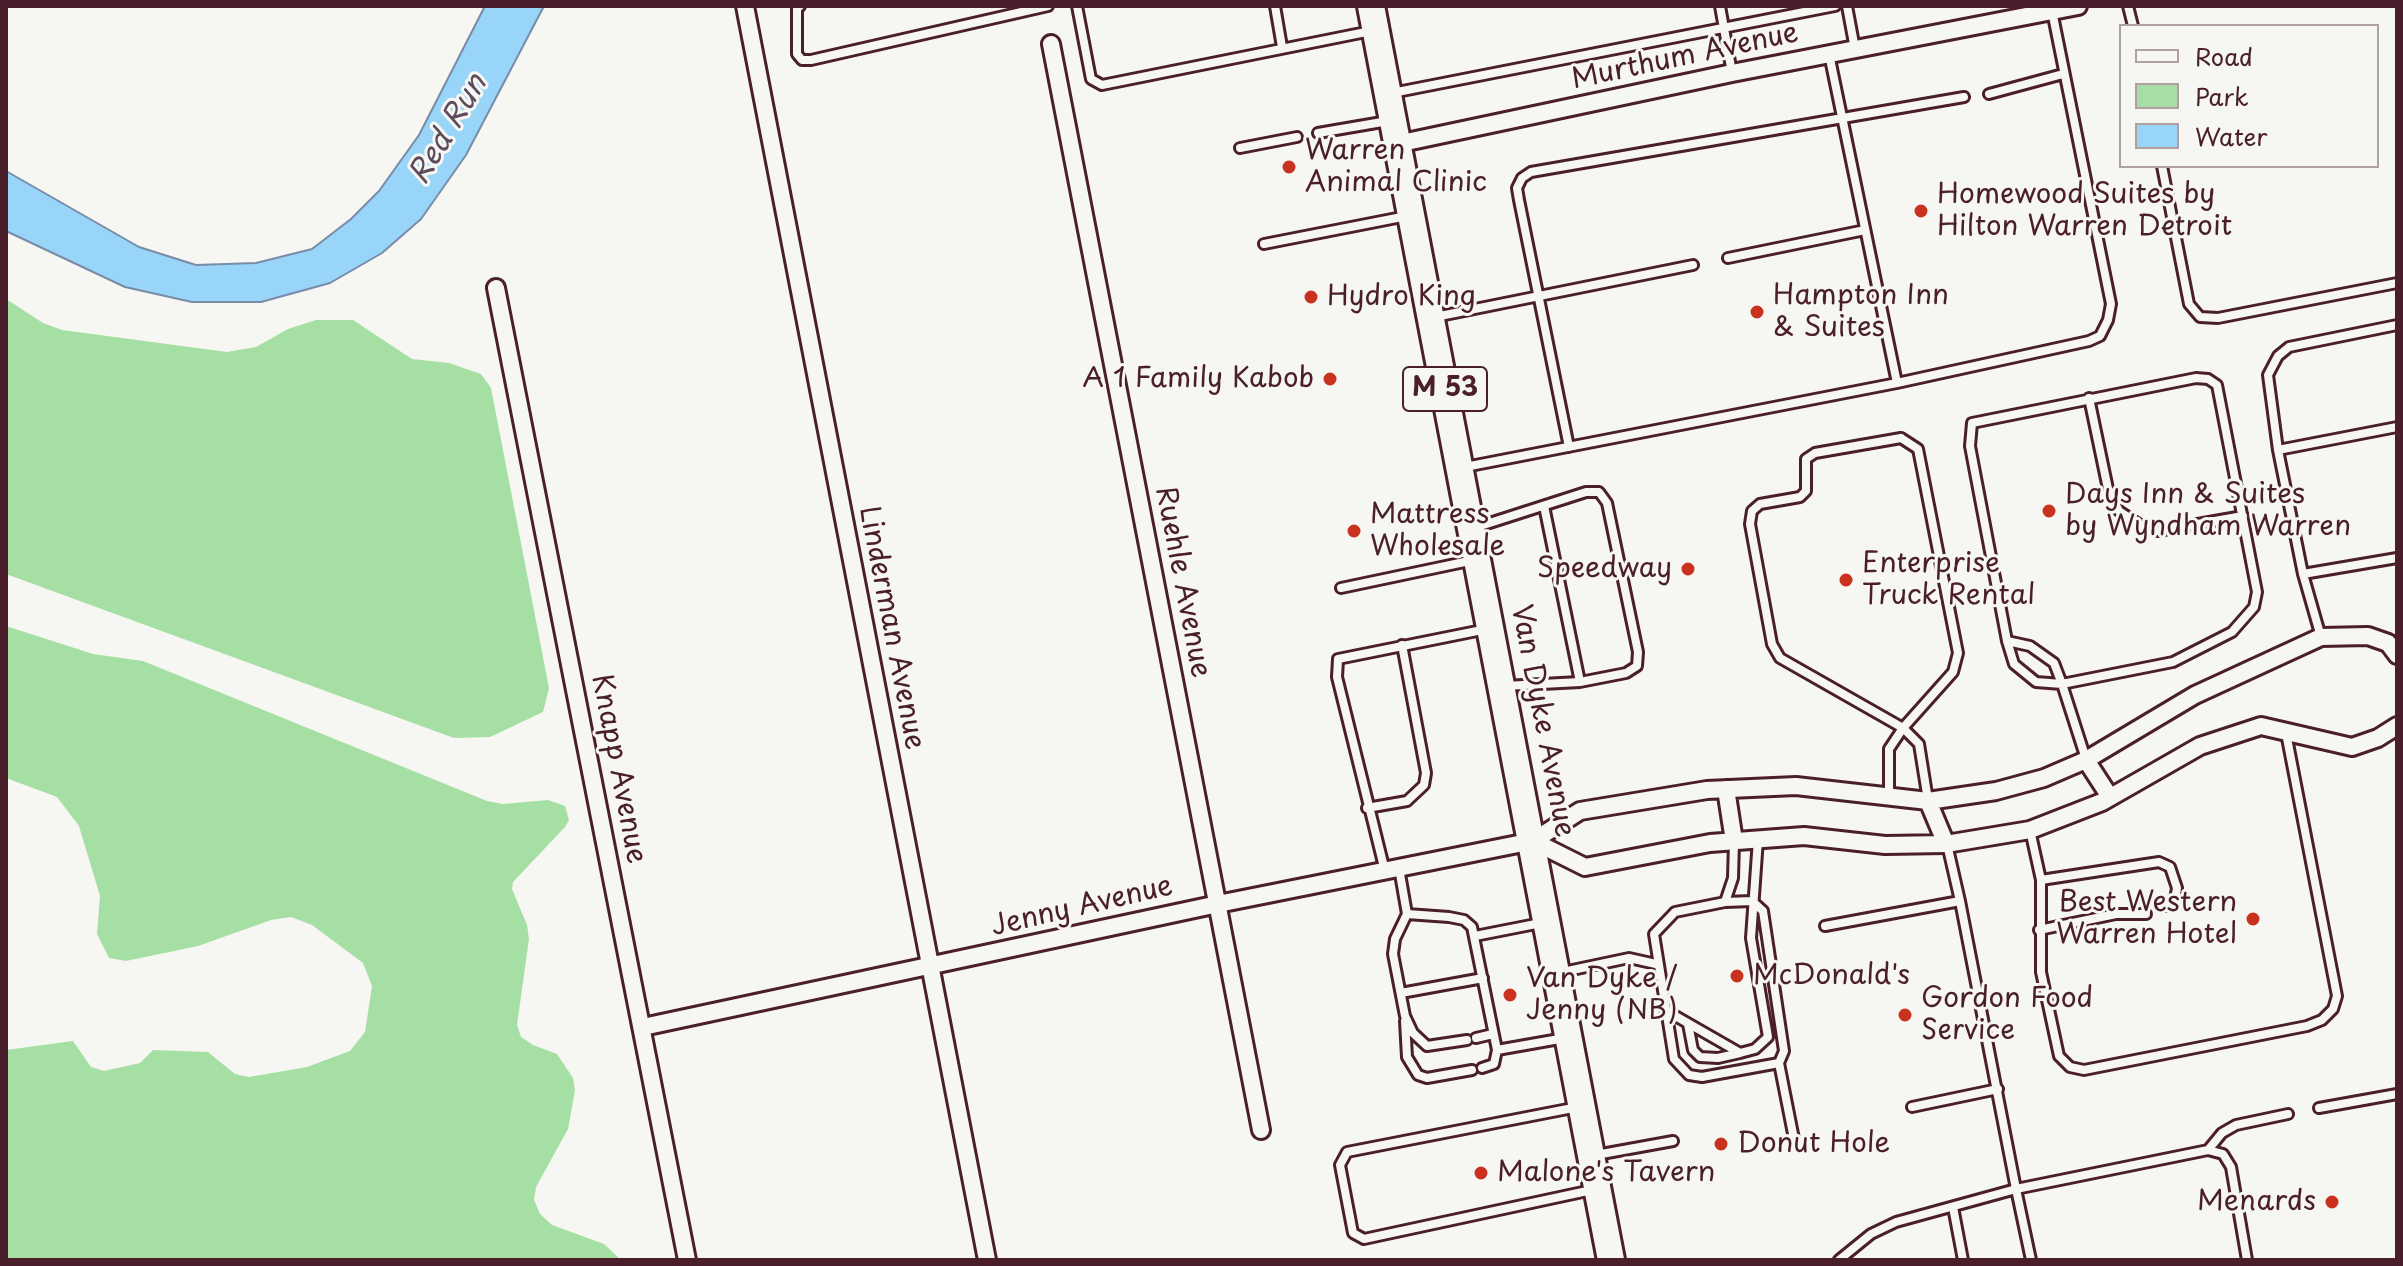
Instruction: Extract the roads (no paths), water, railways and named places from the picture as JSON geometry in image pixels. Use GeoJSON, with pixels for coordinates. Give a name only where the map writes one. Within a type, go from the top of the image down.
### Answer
{"type":"FeatureCollection","features":[{"type":"Feature","properties":{"kind":"main road","name":"Van Dyke Avenue"},"geometry":{"type":"LineString","coordinates":[[1373,18],[1611,1260]]}},
{"type":"Feature","properties":{"kind":"street","name":"Linderman Avenue"},"geometry":{"type":"LineString","coordinates":[[745,6],[928,969],[987,1260]]}},
{"type":"Feature","properties":{"kind":"street","name":"Murthum Avenue"},"geometry":{"type":"LineString","coordinates":[[1395,132],[1732,73],[2078,6]]}},
{"type":"Feature","properties":{"kind":"street","name":"Ruehle Avenue"},"geometry":{"type":"LineString","coordinates":[[1051,44],[1261,1130]]}},
{"type":"Feature","properties":{"kind":"street","name":"Knapp Avenue"},"geometry":{"type":"LineString","coordinates":[[496,288],[687,1260]]}},
{"type":"Feature","properties":{"kind":"street"},"geometry":{"type":"LineString","coordinates":[[1533,841],[1580,811],[1726,789],[1796,786],[1928,801],[1996,791],[2044,778],[2086,760],[2195,695],[2321,637],[2368,636],[2388,643],[2397,655]]}},
{"type":"Feature","properties":{"kind":"street"},"geometry":{"type":"LineString","coordinates":[[1533,841],[1585,867],[1710,843],[1804,836],[1885,845],[1946,844],[2030,830],[2110,797],[2200,746],[2261,726],[2352,747],[2378,738],[2397,726]]}},
{"type":"Feature","properties":{"kind":"street"},"geometry":{"type":"LineString","coordinates":[[2086,760],[2110,797]]}},
{"type":"Feature","properties":{"kind":"street"},"geometry":{"type":"LineString","coordinates":[[1726,789],[1734,841]]}},
{"type":"Feature","properties":{"kind":"street"},"geometry":{"type":"LineString","coordinates":[[1928,801],[1946,844]]}},
{"type":"Feature","properties":{"kind":"street","name":"Jenny Avenue"},"geometry":{"type":"LineString","coordinates":[[643,1027],[928,969],[1218,904],[1533,841]]}},
{"type":"Feature","properties":{"kind":"lane"},"geometry":{"type":"LineString","coordinates":[[800,6],[797,9],[797,54],[802,60],[1048,6]]}},
{"type":"Feature","properties":{"kind":"lane"},"geometry":{"type":"LineString","coordinates":[[1077,6],[1091,79],[1095,84],[1282,47],[1373,18]]}},
{"type":"Feature","properties":{"kind":"lane"},"geometry":{"type":"LineString","coordinates":[[1275,6],[1282,47]]}},
{"type":"Feature","properties":{"kind":"lane"},"geometry":{"type":"LineString","coordinates":[[1720,6],[1732,73]]}},
{"type":"Feature","properties":{"kind":"lane"},"geometry":{"type":"LineString","coordinates":[[1388,94],[1835,6]]}},
{"type":"Feature","properties":{"kind":"lane"},"geometry":{"type":"LineString","coordinates":[[1847,6],[1855,49]]}},
{"type":"Feature","properties":{"kind":"lane"},"geometry":{"type":"LineString","coordinates":[[1460,468],[1897,383],[2100,336],[2111,304],[2052,11]]}},
{"type":"Feature","properties":{"kind":"lane"},"geometry":{"type":"LineString","coordinates":[[1829,54],[1897,383]]}},
{"type":"Feature","properties":{"kind":"lane"},"geometry":{"type":"LineString","coordinates":[[1989,94],[2063,74]]}},
{"type":"Feature","properties":{"kind":"lane"},"geometry":{"type":"LineString","coordinates":[[1569,447],[1517,188],[1522,178],[1531,172],[1964,97]]}},
{"type":"Feature","properties":{"kind":"lane"},"geometry":{"type":"LineString","coordinates":[[1318,133],[1395,132]]}},
{"type":"Feature","properties":{"kind":"lane"},"geometry":{"type":"LineString","coordinates":[[1240,148],[1297,137]]}},
{"type":"Feature","properties":{"kind":"lane"},"geometry":{"type":"LineString","coordinates":[[2162,168],[2189,304],[2200,317],[2218,318],[2397,283]]}},
{"type":"Feature","properties":{"kind":"lane"},"geometry":{"type":"LineString","coordinates":[[1264,244],[1411,215]]}},
{"type":"Feature","properties":{"kind":"lane"},"geometry":{"type":"LineString","coordinates":[[1728,258],[1865,230]]}},
{"type":"Feature","properties":{"kind":"lane"},"geometry":{"type":"LineString","coordinates":[[1431,318],[1693,265]]}},
{"type":"Feature","properties":{"kind":"lane"},"geometry":{"type":"LineString","coordinates":[[2321,637],[2303,574],[2268,383],[2278,356],[2302,343],[2397,325]]}},
{"type":"Feature","properties":{"kind":"lane"},"geometry":{"type":"LineString","coordinates":[[2196,378],[2208,379],[2217,385],[2243,516],[2257,592],[2254,607],[2232,632],[2173,662],[2062,684],[2036,682],[2014,664],[2007,641],[1970,446],[1972,423],[2196,378]]}},
{"type":"Feature","properties":{"kind":"lane"},"geometry":{"type":"LineString","coordinates":[[2089,398],[2108,489],[2119,511],[2145,528],[2158,531],[2243,516]]}},
{"type":"Feature","properties":{"kind":"lane"},"geometry":{"type":"LineString","coordinates":[[2278,450],[2397,427]]}},
{"type":"Feature","properties":{"kind":"lane"},"geometry":{"type":"LineString","coordinates":[[1889,797],[1889,749],[1903,728],[1953,672],[1958,653],[1918,449],[1901,438],[1815,453],[1806,459],[1806,491],[1800,497],[1760,504],[1752,511],[1750,524],[1772,644],[1780,658],[1903,728],[1919,744],[1928,801]]}},
{"type":"Feature","properties":{"kind":"lane"},"geometry":{"type":"LineString","coordinates":[[1472,529],[1586,492],[1599,492],[1607,503],[1638,652],[1637,666],[1626,673],[1580,682],[1503,686]]}},
{"type":"Feature","properties":{"kind":"lane"},"geometry":{"type":"LineString","coordinates":[[1544,506],[1580,682]]}},
{"type":"Feature","properties":{"kind":"lane"},"geometry":{"type":"LineString","coordinates":[[2303,574],[2397,558]]}},
{"type":"Feature","properties":{"kind":"lane"},"geometry":{"type":"LineString","coordinates":[[1341,588],[1478,559]]}},
{"type":"Feature","properties":{"kind":"lane"},"geometry":{"type":"LineString","coordinates":[[1407,914],[1464,920],[1475,936],[1497,1050],[1494,1064],[1427,1078],[1412,1070],[1405,1044],[1405,1016],[1393,954],[1395,939],[1407,914],[1367,808],[1336,665],[1343,657],[1492,628]]}},
{"type":"Feature","properties":{"kind":"lane"},"geometry":{"type":"LineString","coordinates":[[2007,641],[2030,646],[2054,663],[2086,760]]}},
{"type":"Feature","properties":{"kind":"lane"},"geometry":{"type":"LineString","coordinates":[[1367,808],[1407,801],[1424,785],[1426,773],[1402,645]]}},
{"type":"Feature","properties":{"kind":"lane"},"geometry":{"type":"LineString","coordinates":[[2030,830],[2041,880],[2041,972],[2059,1056],[2070,1067],[2084,1070],[2322,1020],[2333,1009],[2337,996],[2286,733]]}},
{"type":"Feature","properties":{"kind":"lane"},"geometry":{"type":"LineString","coordinates":[[1688,1024],[1693,1050],[1700,1057],[1755,1049],[1768,1037],[1751,938],[1758,839]]}},
{"type":"Feature","properties":{"kind":"lane"},"geometry":{"type":"LineString","coordinates":[[1725,902],[1733,878],[1734,841]]}},
{"type":"Feature","properties":{"kind":"lane"},"geometry":{"type":"LineString","coordinates":[[1946,844],[2031,1260]]}},
{"type":"Feature","properties":{"kind":"lane"},"geometry":{"type":"LineString","coordinates":[[2041,880],[2159,862],[2170,867],[2177,888],[2175,900],[2164,906]]}},
{"type":"Feature","properties":{"kind":"lane"},"geometry":{"type":"LineString","coordinates":[[1779,1063],[1702,1077],[1689,1075],[1674,1059],[1656,964],[1654,934],[1668,916],[1725,902],[1752,901],[1763,911],[1786,1041],[1779,1063],[1794,1139]]}},
{"type":"Feature","properties":{"kind":"lane"},"geometry":{"type":"LineString","coordinates":[[1825,926],[1960,901]]}},
{"type":"Feature","properties":{"kind":"lane"},"geometry":{"type":"LineString","coordinates":[[2039,930],[2116,914],[2146,914]]}},
{"type":"Feature","properties":{"kind":"lane"},"geometry":{"type":"LineString","coordinates":[[1475,936],[1548,922]]}},
{"type":"Feature","properties":{"kind":"lane"},"geometry":{"type":"LineString","coordinates":[[1557,973],[1629,958],[1656,964]]}},
{"type":"Feature","properties":{"kind":"lane"},"geometry":{"type":"LineString","coordinates":[[1401,993],[1483,978]]}},
{"type":"Feature","properties":{"kind":"lane"},"geometry":{"type":"LineString","coordinates":[[1665,1010],[1740,1053]]}},
{"type":"Feature","properties":{"kind":"lane"},"geometry":{"type":"LineString","coordinates":[[1405,1016],[1413,1033],[1427,1046],[1493,1034]]}},
{"type":"Feature","properties":{"kind":"lane"},"geometry":{"type":"LineString","coordinates":[[1497,1050],[1569,1038]]}},
{"type":"Feature","properties":{"kind":"lane"},"geometry":{"type":"LineString","coordinates":[[1912,1107],[1998,1089]]}},
{"type":"Feature","properties":{"kind":"lane"},"geometry":{"type":"LineString","coordinates":[[2319,1108],[2397,1094]]}},
{"type":"Feature","properties":{"kind":"lane"},"geometry":{"type":"LineString","coordinates":[[1582,1106],[1347,1152],[1340,1165],[1353,1233],[1364,1239],[1597,1190]]}},
{"type":"Feature","properties":{"kind":"lane"},"geometry":{"type":"LineString","coordinates":[[2208,1150],[2222,1133],[2236,1125],[2288,1114]]}},
{"type":"Feature","properties":{"kind":"lane"},"geometry":{"type":"LineString","coordinates":[[1591,1155],[1673,1141]]}},
{"type":"Feature","properties":{"kind":"lane"},"geometry":{"type":"LineString","coordinates":[[1839,1260],[1871,1234],[1896,1222],[2016,1189],[2208,1150],[2223,1154],[2231,1167],[2247,1260]]}},
{"type":"Feature","properties":{"kind":"lane"},"geometry":{"type":"LineString","coordinates":[[1953,1207],[1963,1260]]}},
{"type":"Feature","properties":{"kind":"water","name":"Red Run"},"geometry":{"type":"Polygon","coordinates":[[[485,6],[544,6],[466,155],[421,219],[382,253],[330,283],[261,302],[192,302],[125,287],[6,231],[6,171],[139,247],[196,265],[256,263],[312,249],[351,219],[379,191],[419,135],[485,6]]]}},
{"type":"Feature","properties":{"kind":"place","name":"Warren Animal Clinic"},"geometry":{"type":"Point","coordinates":[1289,167]}},
{"type":"Feature","properties":{"kind":"place","name":"Homewood Suites by Hilton Warren Detroit"},"geometry":{"type":"Point","coordinates":[1921,211]}},
{"type":"Feature","properties":{"kind":"place","name":"Hydro King"},"geometry":{"type":"Point","coordinates":[1311,297]}},
{"type":"Feature","properties":{"kind":"place","name":"Hampton Inn & Suites"},"geometry":{"type":"Point","coordinates":[1757,312]}},
{"type":"Feature","properties":{"kind":"place","name":"A 1 Family Kabob"},"geometry":{"type":"Point","coordinates":[1330,379]}},
{"type":"Feature","properties":{"kind":"place","name":"Days Inn & Suites by Wyndham Warren"},"geometry":{"type":"Point","coordinates":[2049,511]}},
{"type":"Feature","properties":{"kind":"place","name":"Mattress Wholesale"},"geometry":{"type":"Point","coordinates":[1354,531]}},
{"type":"Feature","properties":{"kind":"place","name":"Speedway"},"geometry":{"type":"Point","coordinates":[1688,569]}},
{"type":"Feature","properties":{"kind":"place","name":"Enterprise Truck Rental"},"geometry":{"type":"Point","coordinates":[1846,580]}},
{"type":"Feature","properties":{"kind":"place","name":"Best Western Warren Hotel"},"geometry":{"type":"Point","coordinates":[2253,919]}},
{"type":"Feature","properties":{"kind":"place","name":"McDonald's"},"geometry":{"type":"Point","coordinates":[1737,976]}},
{"type":"Feature","properties":{"kind":"place","name":"Van Dyke / Jenny (NB)"},"geometry":{"type":"Point","coordinates":[1510,995]}},
{"type":"Feature","properties":{"kind":"place","name":"Gordon Food Service"},"geometry":{"type":"Point","coordinates":[1905,1015]}},
{"type":"Feature","properties":{"kind":"place","name":"Donut Hole"},"geometry":{"type":"Point","coordinates":[1721,1144]}},
{"type":"Feature","properties":{"kind":"place","name":"Malone's Tavern"},"geometry":{"type":"Point","coordinates":[1481,1173]}},
{"type":"Feature","properties":{"kind":"place","name":"Menards"},"geometry":{"type":"Point","coordinates":[2332,1202]}}]}
